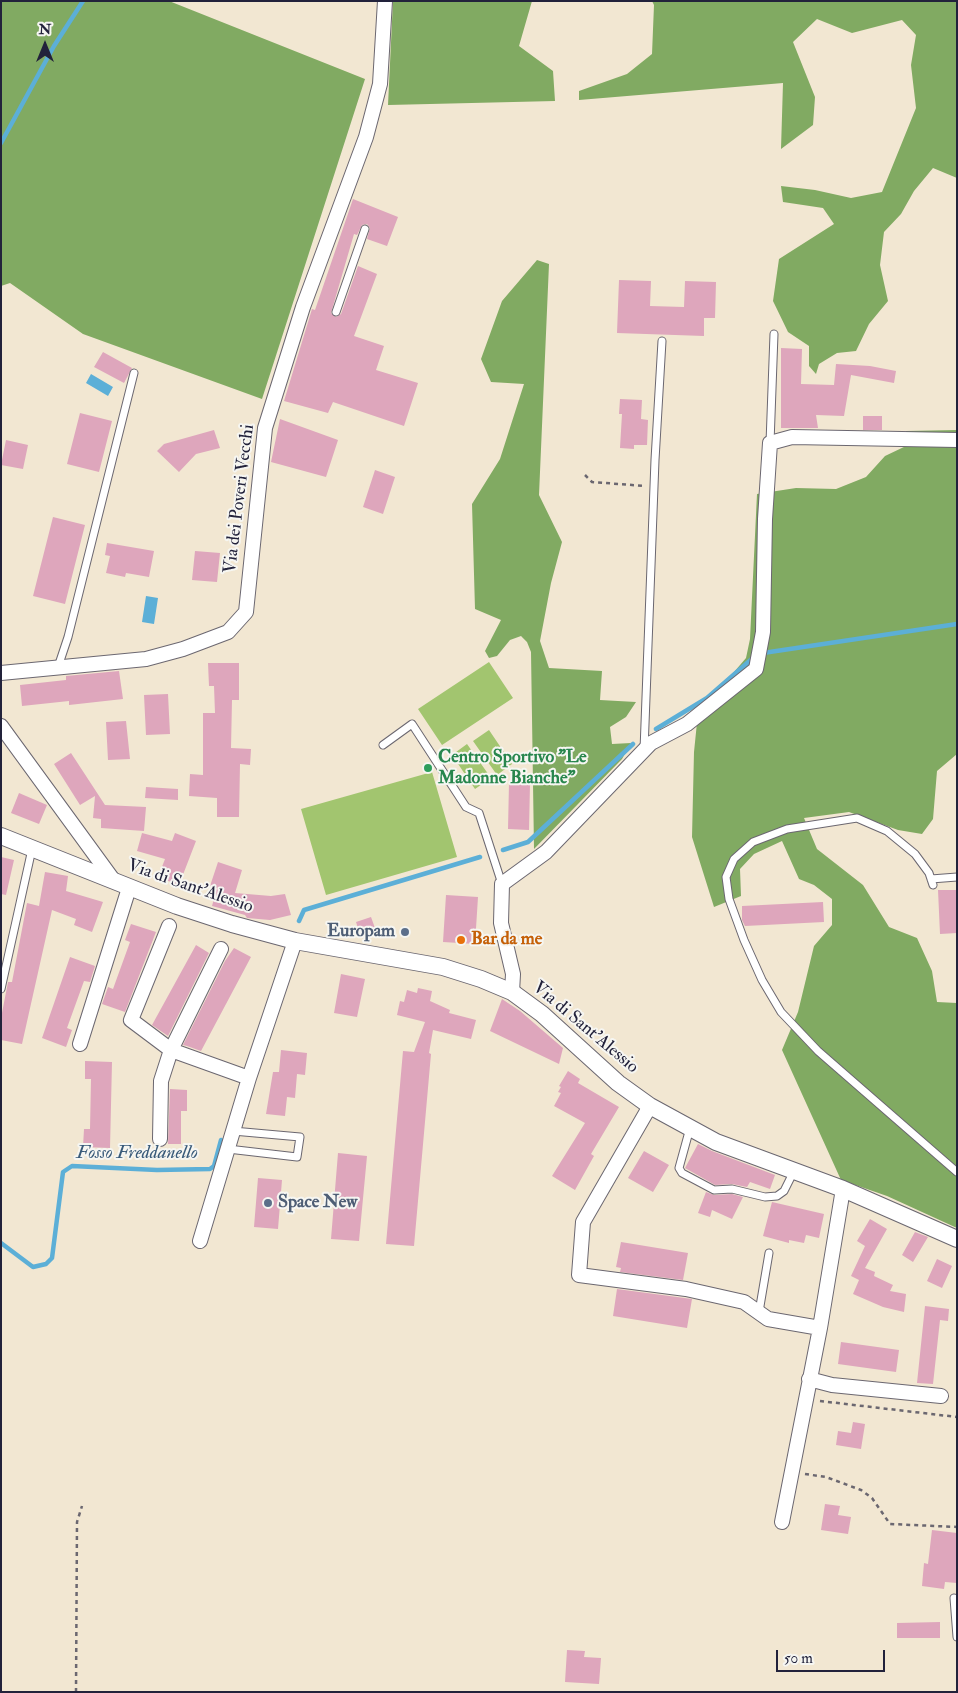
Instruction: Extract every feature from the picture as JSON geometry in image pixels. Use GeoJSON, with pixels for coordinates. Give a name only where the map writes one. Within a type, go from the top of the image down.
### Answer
{"type":"FeatureCollection","features":[{"type":"Feature","properties":{"kind":"street","name":"Via dei Poveri Vecchi"},"geometry":{"type":"LineString","coordinates":[[1,673],[146,659],[183,649],[228,632],[246,612],[265,428],[303,307],[371,119],[380,84],[385,1]]}},
{"type":"Feature","properties":{"kind":"street"},"geometry":{"type":"LineString","coordinates":[[512,992],[513,974],[501,923],[502,884],[546,852],[651,743],[688,724],[756,669],[763,632],[765,519],[770,443],[792,437],[957,440]]}},
{"type":"Feature","properties":{"kind":"street"},"geometry":{"type":"LineString","coordinates":[[1,726],[114,881]]}},
{"type":"Feature","properties":{"kind":"street","name":"Via di Sant'Alessio"},"geometry":{"type":"LineString","coordinates":[[1,836],[129,888],[232,924],[294,941],[443,967],[481,979],[512,992],[542,1014],[618,1083],[650,1106],[716,1142],[843,1189],[957,1239]]}},
{"type":"Feature","properties":{"kind":"street"},"geometry":{"type":"LineString","coordinates":[[80,1044],[129,888]]}},
{"type":"Feature","properties":{"kind":"street"},"geometry":{"type":"LineString","coordinates":[[169,926],[131,1020],[171,1050],[250,1078]]}},
{"type":"Feature","properties":{"kind":"street"},"geometry":{"type":"LineString","coordinates":[[200,1241],[233,1130],[294,941]]}},
{"type":"Feature","properties":{"kind":"street"},"geometry":{"type":"LineString","coordinates":[[160,1139],[161,1082],[171,1050],[221,949]]}},
{"type":"Feature","properties":{"kind":"street"},"geometry":{"type":"LineString","coordinates":[[650,1106],[583,1222],[579,1275],[686,1289],[744,1302],[768,1319],[820,1328]]}},
{"type":"Feature","properties":{"kind":"street"},"geometry":{"type":"LineString","coordinates":[[782,1522],[820,1328],[843,1189]]}},
{"type":"Feature","properties":{"kind":"street"},"geometry":{"type":"LineString","coordinates":[[809,1379],[832,1385],[941,1396]]}},
{"type":"Feature","properties":{"kind":"lane"},"geometry":{"type":"LineString","coordinates":[[336,312],[365,229]]}},
{"type":"Feature","properties":{"kind":"lane"},"geometry":{"type":"LineString","coordinates":[[770,443],[774,334]]}},
{"type":"Feature","properties":{"kind":"lane"},"geometry":{"type":"LineString","coordinates":[[644,750],[654,487],[662,341]]}},
{"type":"Feature","properties":{"kind":"lane"},"geometry":{"type":"LineString","coordinates":[[58,667],[68,637],[134,373]]}},
{"type":"Feature","properties":{"kind":"lane"},"geometry":{"type":"LineString","coordinates":[[383,745],[412,724],[466,807],[479,813],[502,884]]}},
{"type":"Feature","properties":{"kind":"lane"},"geometry":{"type":"LineString","coordinates":[[957,877],[932,882],[915,854],[887,832],[857,818],[787,829],[754,842],[734,859],[726,877],[728,899],[744,940],[762,980],[781,1012],[818,1051],[957,1172]]}},
{"type":"Feature","properties":{"kind":"lane"},"geometry":{"type":"LineString","coordinates":[[1,989],[32,848]]}},
{"type":"Feature","properties":{"kind":"lane"},"geometry":{"type":"LineString","coordinates":[[691,1128],[679,1168],[682,1173],[714,1190],[732,1189],[765,1197],[777,1196],[784,1191],[794,1170]]}},
{"type":"Feature","properties":{"kind":"lane"},"geometry":{"type":"LineString","coordinates":[[228,1149],[297,1157],[300,1137],[233,1130]]}},
{"type":"Feature","properties":{"kind":"lane"},"geometry":{"type":"LineString","coordinates":[[759,1312],[769,1253]]}},
{"type":"Feature","properties":{"kind":"lane"},"geometry":{"type":"LineString","coordinates":[[954,1598],[957,1637]]}},
{"type":"Feature","properties":{"kind":"path"},"geometry":{"type":"LineString","coordinates":[[585,475],[592,482],[654,487]]}},
{"type":"Feature","properties":{"kind":"path"},"geometry":{"type":"LineString","coordinates":[[805,1399],[957,1417]]}},
{"type":"Feature","properties":{"kind":"path"},"geometry":{"type":"LineString","coordinates":[[791,1472],[826,1477],[861,1490],[872,1498],[890,1524],[957,1527]]}},
{"type":"Feature","properties":{"kind":"path"},"geometry":{"type":"LineString","coordinates":[[76,1692],[77,1522],[82,1506]]}},
{"type":"Feature","properties":{"kind":"green space"},"geometry":{"type":"Polygon","coordinates":[[[1,1],[169,1],[365,79],[262,399],[83,334],[10,283],[1,286],[1,1]]]}},
{"type":"Feature","properties":{"kind":"green space"},"geometry":{"type":"Polygon","coordinates":[[[393,1],[532,1],[519,46],[553,71],[555,101],[388,105],[393,1]]]}},
{"type":"Feature","properties":{"kind":"green space"},"geometry":{"type":"Polygon","coordinates":[[[652,1],[957,1],[957,178],[933,168],[914,191],[901,214],[884,232],[880,265],[888,301],[869,324],[856,351],[837,353],[819,364],[816,374],[809,366],[809,346],[788,332],[773,301],[779,259],[834,224],[823,208],[783,202],[781,186],[815,190],[851,198],[882,192],[916,108],[911,65],[916,35],[902,20],[852,33],[817,19],[793,42],[815,97],[813,125],[781,149],[783,83],[579,100],[579,91],[627,74],[652,54],[654,5],[652,1]]]}},
{"type":"Feature","properties":{"kind":"green space"},"geometry":{"type":"Polygon","coordinates":[[[537,260],[549,264],[539,495],[562,542],[551,583],[540,641],[549,668],[602,671],[600,700],[636,702],[626,717],[610,727],[612,744],[631,743],[622,759],[534,849],[531,652],[527,642],[521,636],[510,640],[497,656],[489,658],[485,651],[501,620],[475,609],[472,504],[500,459],[524,384],[491,382],[481,359],[502,301],[537,260]]]}},
{"type":"Feature","properties":{"kind":"green space"},"geometry":{"type":"Polygon","coordinates":[[[957,430],[957,754],[937,771],[933,819],[922,834],[898,830],[849,812],[804,818],[817,849],[863,885],[889,927],[917,938],[932,971],[937,1002],[957,1003],[957,1228],[887,1196],[841,1180],[782,1050],[798,1012],[814,946],[832,925],[832,899],[814,885],[799,879],[782,841],[754,854],[740,869],[741,896],[714,907],[692,837],[694,752],[699,703],[728,679],[746,658],[750,639],[757,494],[796,488],[836,489],[866,477],[885,456],[906,446],[906,431],[957,430]]]}},
{"type":"Feature","properties":{"kind":"green space"},"geometry":{"type":"Polygon","coordinates":[[[489,662],[513,698],[442,745],[418,709],[489,662]]]}},
{"type":"Feature","properties":{"kind":"green space"},"geometry":{"type":"Polygon","coordinates":[[[489,730],[512,764],[497,775],[473,741],[489,730]]]}},
{"type":"Feature","properties":{"kind":"green space"},"geometry":{"type":"Polygon","coordinates":[[[467,744],[491,778],[475,789],[452,755],[467,744]]]}},
{"type":"Feature","properties":{"kind":"green space"},"geometry":{"type":"Polygon","coordinates":[[[432,772],[457,857],[326,895],[301,809],[432,772]]]}},
{"type":"Feature","properties":{"kind":"water"},"geometry":{"type":"Polygon","coordinates":[[[91,374],[113,387],[108,396],[86,383],[91,374]]]}},
{"type":"Feature","properties":{"kind":"water"},"geometry":{"type":"Polygon","coordinates":[[[146,596],[158,598],[154,624],[142,622],[146,596]]]}},
{"type":"Feature","properties":{"kind":"building"},"geometry":{"type":"Polygon","coordinates":[[[353,199],[398,217],[387,246],[367,239],[370,228],[367,224],[362,225],[357,235],[354,234],[331,313],[336,317],[341,314],[358,266],[377,274],[354,336],[384,346],[376,370],[418,383],[404,426],[333,402],[328,413],[284,401],[312,309],[315,310],[353,199]]]}},
{"type":"Feature","properties":{"kind":"building"},"geometry":{"type":"Polygon","coordinates":[[[619,280],[651,281],[650,306],[684,307],[685,281],[716,282],[715,318],[704,318],[704,336],[617,333],[619,280]]]}},
{"type":"Feature","properties":{"kind":"building"},"geometry":{"type":"Polygon","coordinates":[[[781,348],[802,349],[801,384],[834,385],[836,364],[870,366],[896,371],[894,383],[851,375],[844,416],[816,415],[818,428],[781,428],[781,348]]]}},
{"type":"Feature","properties":{"kind":"building"},"geometry":{"type":"Polygon","coordinates":[[[103,352],[132,368],[124,383],[94,367],[103,352]]]}},
{"type":"Feature","properties":{"kind":"building"},"geometry":{"type":"Polygon","coordinates":[[[620,399],[642,400],[641,419],[648,420],[647,445],[634,445],[634,449],[620,448],[622,414],[619,414],[620,399]]]}},
{"type":"Feature","properties":{"kind":"building"},"geometry":{"type":"Polygon","coordinates":[[[80,413],[112,421],[99,472],[67,464],[80,413]]]}},
{"type":"Feature","properties":{"kind":"building"},"geometry":{"type":"Polygon","coordinates":[[[863,416],[882,416],[882,430],[863,430],[863,416]]]}},
{"type":"Feature","properties":{"kind":"building"},"geometry":{"type":"Polygon","coordinates":[[[280,419],[338,440],[326,477],[271,462],[280,419]]]}},
{"type":"Feature","properties":{"kind":"building"},"geometry":{"type":"Polygon","coordinates":[[[214,430],[220,448],[196,454],[179,472],[157,451],[164,444],[214,430]]]}},
{"type":"Feature","properties":{"kind":"building"},"geometry":{"type":"Polygon","coordinates":[[[6,440],[28,445],[23,469],[1,465],[6,440]]]}},
{"type":"Feature","properties":{"kind":"building"},"geometry":{"type":"Polygon","coordinates":[[[375,470],[395,477],[383,514],[363,507],[375,470]]]}},
{"type":"Feature","properties":{"kind":"building"},"geometry":{"type":"Polygon","coordinates":[[[53,517],[85,525],[65,604],[33,596],[53,517]]]}},
{"type":"Feature","properties":{"kind":"building"},"geometry":{"type":"Polygon","coordinates":[[[107,543],[154,551],[149,577],[126,573],[125,577],[106,573],[110,556],[105,555],[107,543]]]}},
{"type":"Feature","properties":{"kind":"building"},"geometry":{"type":"Polygon","coordinates":[[[195,551],[220,553],[217,582],[192,580],[195,551]]]}},
{"type":"Feature","properties":{"kind":"building"},"geometry":{"type":"Polygon","coordinates":[[[208,663],[239,663],[239,700],[232,700],[231,748],[251,749],[250,765],[240,764],[239,817],[217,817],[217,798],[189,796],[190,774],[203,775],[203,713],[215,713],[214,686],[209,686],[208,663]]]}},
{"type":"Feature","properties":{"kind":"building"},"geometry":{"type":"Polygon","coordinates":[[[119,671],[123,699],[69,705],[69,701],[22,706],[20,685],[66,680],[66,676],[119,671]]]}},
{"type":"Feature","properties":{"kind":"building"},"geometry":{"type":"Polygon","coordinates":[[[168,694],[170,734],[146,735],[144,695],[168,694]]]}},
{"type":"Feature","properties":{"kind":"building"},"geometry":{"type":"Polygon","coordinates":[[[126,721],[130,759],[108,760],[106,722],[126,721]]]}},
{"type":"Feature","properties":{"kind":"building"},"geometry":{"type":"Polygon","coordinates":[[[71,753],[105,805],[146,807],[144,831],[101,828],[101,819],[93,818],[95,796],[80,805],[54,764],[71,753]]]}},
{"type":"Feature","properties":{"kind":"building"},"geometry":{"type":"Polygon","coordinates":[[[509,783],[530,784],[529,830],[508,829],[509,783]]]}},
{"type":"Feature","properties":{"kind":"building"},"geometry":{"type":"Polygon","coordinates":[[[146,787],[178,789],[178,800],[145,798],[146,787]]]}},
{"type":"Feature","properties":{"kind":"building"},"geometry":{"type":"Polygon","coordinates":[[[19,793],[47,805],[39,824],[11,813],[19,793]]]}},
{"type":"Feature","properties":{"kind":"building"},"geometry":{"type":"Polygon","coordinates":[[[142,833],[172,841],[175,833],[196,841],[179,885],[158,877],[165,859],[137,851],[142,833]]]}},
{"type":"Feature","properties":{"kind":"building"},"geometry":{"type":"Polygon","coordinates":[[[1,857],[14,860],[6,895],[1,894],[1,857]]]}},
{"type":"Feature","properties":{"kind":"building"},"geometry":{"type":"Polygon","coordinates":[[[218,862],[242,870],[235,893],[271,896],[285,894],[291,915],[270,920],[247,918],[245,915],[212,906],[217,888],[210,886],[218,862]]]}},
{"type":"Feature","properties":{"kind":"building"},"geometry":{"type":"Polygon","coordinates":[[[45,872],[68,876],[66,891],[103,902],[92,932],[74,925],[76,919],[52,910],[22,1044],[1,1040],[1,1018],[8,982],[12,982],[27,903],[39,906],[45,872]]]}},
{"type":"Feature","properties":{"kind":"building"},"geometry":{"type":"Polygon","coordinates":[[[938,890],[957,890],[957,933],[940,934],[938,890]]]}},
{"type":"Feature","properties":{"kind":"building"},"geometry":{"type":"Polygon","coordinates":[[[446,895],[478,897],[475,944],[443,942],[446,895]]]}},
{"type":"Feature","properties":{"kind":"building"},"geometry":{"type":"Polygon","coordinates":[[[823,902],[824,922],[745,926],[742,920],[742,906],[823,902]]]}},
{"type":"Feature","properties":{"kind":"building"},"geometry":{"type":"Polygon","coordinates":[[[371,917],[375,928],[360,934],[356,922],[371,917]]]}},
{"type":"Feature","properties":{"kind":"building"},"geometry":{"type":"Polygon","coordinates":[[[131,924],[156,932],[125,1012],[102,1004],[108,987],[113,989],[130,942],[125,940],[131,924]]]}},
{"type":"Feature","properties":{"kind":"building"},"geometry":{"type":"Polygon","coordinates":[[[196,945],[209,953],[168,1036],[152,1025],[196,945]]]}},
{"type":"Feature","properties":{"kind":"building"},"geometry":{"type":"Polygon","coordinates":[[[234,948],[251,957],[201,1051],[183,1045],[225,961],[234,948]]]}},
{"type":"Feature","properties":{"kind":"building"},"geometry":{"type":"Polygon","coordinates":[[[70,957],[95,966],[90,982],[84,981],[67,1028],[72,1030],[66,1047],[42,1038],[70,957]]]}},
{"type":"Feature","properties":{"kind":"building"},"geometry":{"type":"Polygon","coordinates":[[[341,974],[365,979],[357,1017],[334,1013],[341,974]]]}},
{"type":"Feature","properties":{"kind":"building"},"geometry":{"type":"Polygon","coordinates":[[[418,988],[432,991],[430,1001],[450,1010],[449,1013],[476,1020],[471,1039],[433,1030],[429,1053],[431,1054],[414,1246],[386,1244],[403,1051],[414,1052],[425,1022],[397,1015],[400,1001],[404,1002],[407,990],[417,993],[418,988]]]}},
{"type":"Feature","properties":{"kind":"building"},"geometry":{"type":"Polygon","coordinates":[[[502,999],[520,1011],[563,1048],[559,1064],[490,1031],[502,999]]]}},
{"type":"Feature","properties":{"kind":"building"},"geometry":{"type":"Polygon","coordinates":[[[281,1050],[307,1053],[305,1075],[297,1074],[295,1098],[287,1097],[285,1116],[266,1114],[273,1072],[279,1072],[281,1050]]]}},
{"type":"Feature","properties":{"kind":"building"},"geometry":{"type":"Polygon","coordinates":[[[85,1061],[112,1062],[110,1148],[83,1147],[84,1129],[90,1129],[91,1079],[85,1079],[85,1061]]]}},
{"type":"Feature","properties":{"kind":"building"},"geometry":{"type":"Polygon","coordinates":[[[568,1071],[580,1079],[578,1083],[619,1107],[591,1154],[594,1156],[575,1190],[552,1176],[585,1123],[554,1106],[561,1093],[558,1092],[561,1087],[559,1086],[568,1071]]]}},
{"type":"Feature","properties":{"kind":"building"},"geometry":{"type":"Polygon","coordinates":[[[170,1089],[187,1090],[187,1111],[181,1111],[181,1144],[168,1144],[170,1089]]]}},
{"type":"Feature","properties":{"kind":"building"},"geometry":{"type":"Polygon","coordinates":[[[698,1144],[775,1175],[770,1189],[750,1182],[747,1187],[732,1184],[715,1185],[685,1168],[698,1144]]]}},
{"type":"Feature","properties":{"kind":"building"},"geometry":{"type":"Polygon","coordinates":[[[644,1151],[669,1165],[653,1192],[628,1178],[644,1151]]]}},
{"type":"Feature","properties":{"kind":"building"},"geometry":{"type":"Polygon","coordinates":[[[338,1153],[367,1156],[359,1241],[331,1239],[338,1153]]]}},
{"type":"Feature","properties":{"kind":"building","name":"Space New"},"geometry":{"type":"Polygon","coordinates":[[[258,1178],[282,1180],[278,1229],[254,1227],[258,1178]]]}},
{"type":"Feature","properties":{"kind":"building"},"geometry":{"type":"Polygon","coordinates":[[[706,1192],[714,1195],[732,1194],[743,1197],[732,1219],[712,1210],[710,1217],[698,1213],[706,1192]]]}},
{"type":"Feature","properties":{"kind":"building"},"geometry":{"type":"Polygon","coordinates":[[[772,1202],[824,1214],[819,1238],[806,1235],[804,1243],[789,1240],[789,1243],[763,1236],[772,1202]]]}},
{"type":"Feature","properties":{"kind":"building"},"geometry":{"type":"Polygon","coordinates":[[[870,1219],[887,1229],[865,1268],[875,1272],[874,1276],[893,1285],[890,1291],[906,1294],[904,1312],[883,1307],[853,1294],[859,1280],[851,1276],[865,1246],[857,1241],[870,1219]]]}},
{"type":"Feature","properties":{"kind":"building"},"geometry":{"type":"Polygon","coordinates":[[[915,1232],[928,1237],[913,1262],[902,1255],[915,1232]]]}},
{"type":"Feature","properties":{"kind":"building"},"geometry":{"type":"Polygon","coordinates":[[[621,1242],[688,1253],[683,1280],[620,1272],[621,1268],[616,1267],[621,1242]]]}},
{"type":"Feature","properties":{"kind":"building"},"geometry":{"type":"Polygon","coordinates":[[[937,1259],[952,1266],[942,1288],[927,1281],[937,1259]]]}},
{"type":"Feature","properties":{"kind":"building"},"geometry":{"type":"Polygon","coordinates":[[[617,1289],[692,1299],[687,1328],[613,1316],[617,1289]]]}},
{"type":"Feature","properties":{"kind":"building"},"geometry":{"type":"Polygon","coordinates":[[[925,1306],[949,1309],[948,1321],[940,1320],[933,1384],[917,1383],[925,1306]]]}},
{"type":"Feature","properties":{"kind":"building"},"geometry":{"type":"Polygon","coordinates":[[[841,1342],[899,1350],[896,1372],[838,1364],[841,1342]]]}},
{"type":"Feature","properties":{"kind":"building"},"geometry":{"type":"Polygon","coordinates":[[[853,1422],[865,1424],[861,1449],[836,1445],[838,1431],[851,1433],[853,1422]]]}},
{"type":"Feature","properties":{"kind":"building"},"geometry":{"type":"Polygon","coordinates":[[[825,1504],[840,1506],[838,1515],[851,1517],[848,1534],[821,1530],[825,1504]]]}},
{"type":"Feature","properties":{"kind":"building"},"geometry":{"type":"Polygon","coordinates":[[[932,1530],[957,1533],[957,1583],[945,1582],[944,1589],[922,1586],[924,1563],[928,1564],[932,1530]]]}},
{"type":"Feature","properties":{"kind":"building"},"geometry":{"type":"Polygon","coordinates":[[[940,1622],[940,1638],[897,1638],[897,1623],[940,1622]]]}},
{"type":"Feature","properties":{"kind":"building"},"geometry":{"type":"Polygon","coordinates":[[[567,1650],[585,1651],[584,1657],[601,1658],[599,1684],[565,1682],[567,1650]]]}},
{"type":"Feature","properties":{"kind":"waterway"},"geometry":{"type":"LineString","coordinates":[[1,143],[54,46],[83,1]]}},
{"type":"Feature","properties":{"kind":"waterway"},"geometry":{"type":"LineString","coordinates":[[763,653],[957,624]]}},
{"type":"Feature","properties":{"kind":"waterway"},"geometry":{"type":"LineString","coordinates":[[656,729],[707,698],[754,657]]}},
{"type":"Feature","properties":{"kind":"waterway"},"geometry":{"type":"LineString","coordinates":[[503,850],[528,842],[633,744]]}},
{"type":"Feature","properties":{"kind":"waterway"},"geometry":{"type":"LineString","coordinates":[[299,921],[304,910],[480,857]]}},
{"type":"Feature","properties":{"kind":"waterway","name":"Fosso Freddanello"},"geometry":{"type":"LineString","coordinates":[[1,1243],[33,1267],[46,1264],[52,1258],[63,1172],[72,1166],[157,1170],[210,1169],[214,1166],[221,1140]]}},
{"type":"Feature","properties":{"kind":"place","name":"Centro Sportivo \"Le Madonne Bianche\""},"geometry":{"type":"Point","coordinates":[428,768]}},
{"type":"Feature","properties":{"kind":"place","name":"Europam"},"geometry":{"type":"Point","coordinates":[405,932]}},
{"type":"Feature","properties":{"kind":"place","name":"Bar da me"},"geometry":{"type":"Point","coordinates":[461,940]}},
{"type":"Feature","properties":{"kind":"place","name":"Space New"},"geometry":{"type":"Point","coordinates":[268,1203]}}]}
